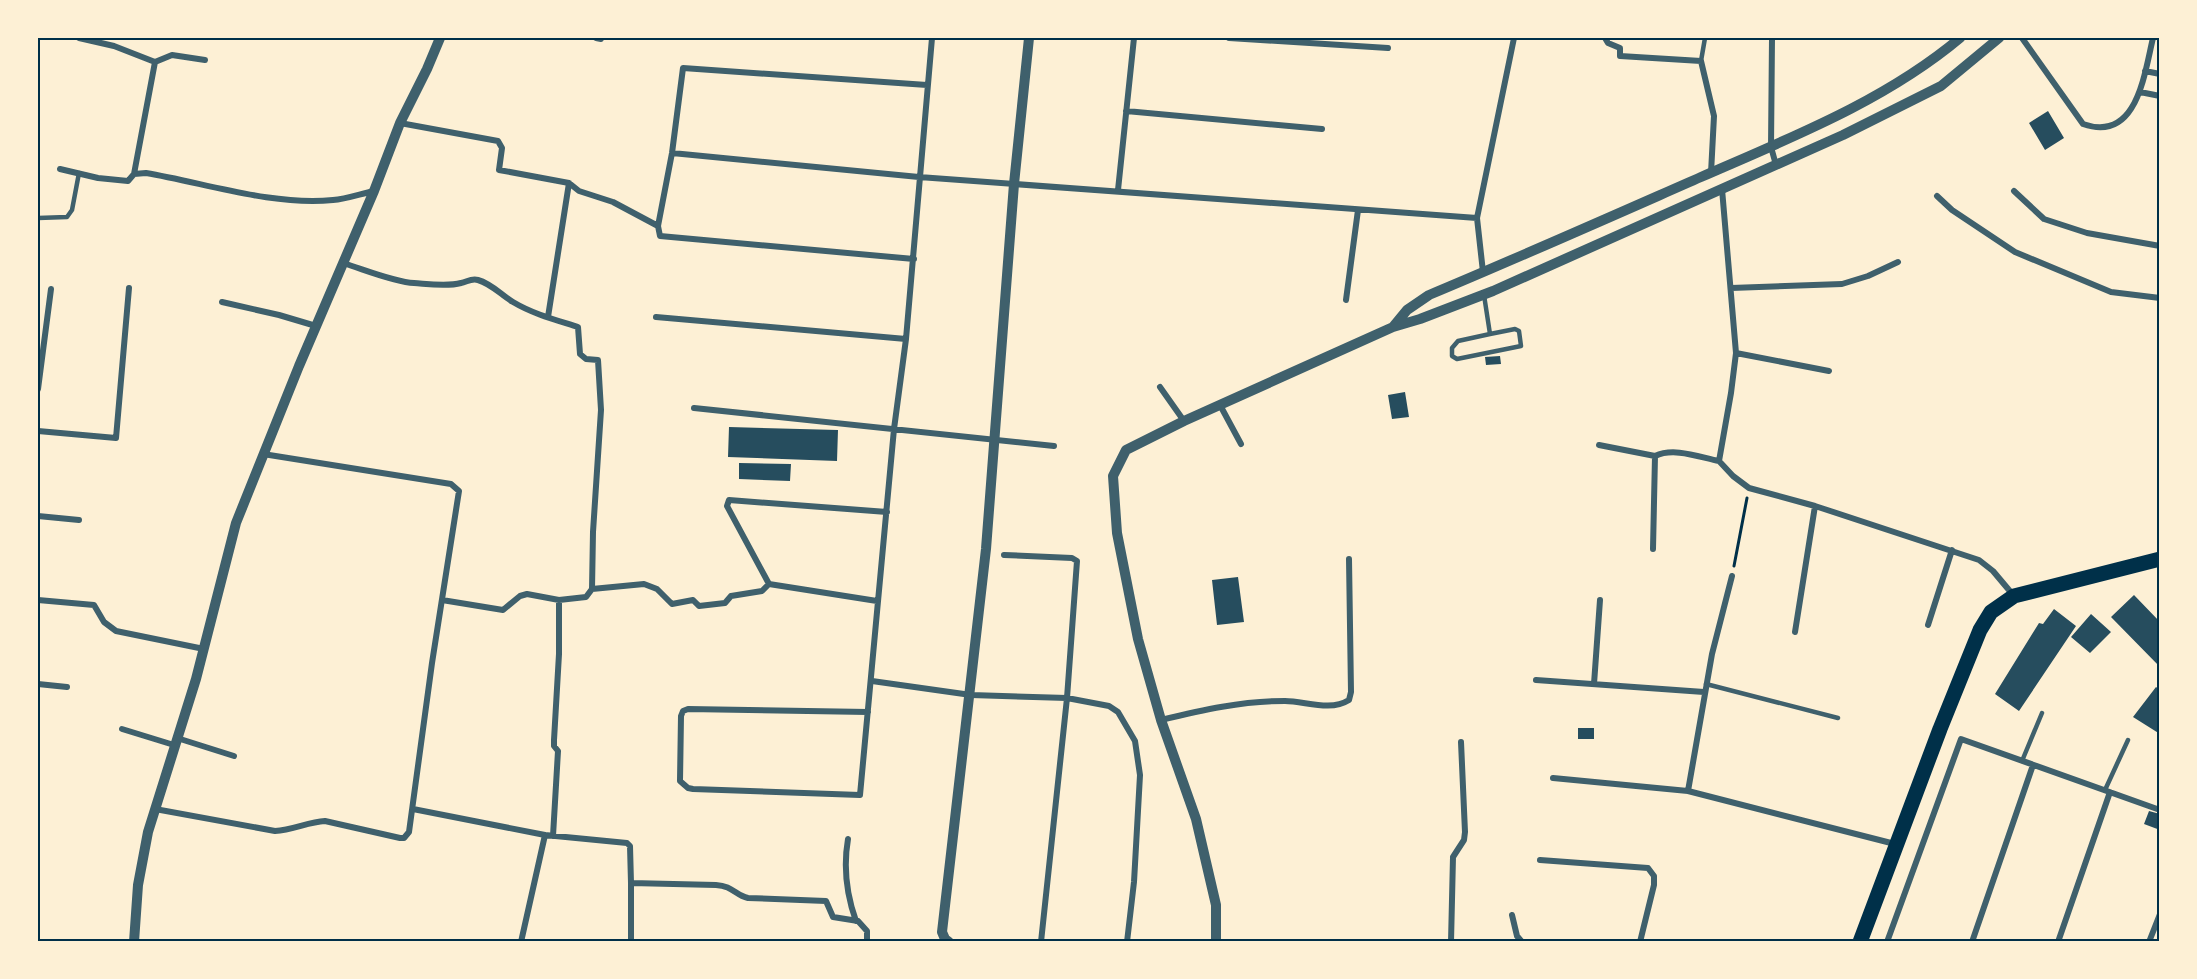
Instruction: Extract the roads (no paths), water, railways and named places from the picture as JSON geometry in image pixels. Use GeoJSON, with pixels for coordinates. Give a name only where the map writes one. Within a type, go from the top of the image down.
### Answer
{"type":"FeatureCollection","features":[{"type":"Feature","properties":{"kind":"main road"},"geometry":{"type":"LineString","coordinates":[[1860,942],[1980,630],[1991,612],[2014,596],[2160,559]]}},
{"type":"Feature","properties":{"kind":"street"},"geometry":{"type":"LineString","coordinates":[[79,38],[114,45],[155,62],[172,55],[192,56],[205,60]]}},
{"type":"Feature","properties":{"kind":"street"},"geometry":{"type":"LineString","coordinates":[[114,45],[116,38]]}},
{"type":"Feature","properties":{"kind":"street"},"geometry":{"type":"LineString","coordinates":[[134,942],[138,885],[154,809],[196,680],[236,522],[262,454],[374,191],[400,123],[440,38]]}},
{"type":"Feature","properties":{"kind":"street"},"geometry":{"type":"LineString","coordinates":[[868,712],[688,709],[683,711],[679,777],[683,784],[693,789],[860,795],[872,681],[877,601],[894,429],[914,259],[932,38]]}},
{"type":"Feature","properties":{"kind":"street"},"geometry":{"type":"LineString","coordinates":[[949,942],[942,932],[986,549],[1014,184],[1029,38]]}},
{"type":"Feature","properties":{"kind":"street"},"geometry":{"type":"LineString","coordinates":[[1118,190],[1134,38]]}},
{"type":"Feature","properties":{"kind":"street"},"geometry":{"type":"LineString","coordinates":[[1228,38],[1388,48]]}},
{"type":"Feature","properties":{"kind":"street"},"geometry":{"type":"LineString","coordinates":[[1483,272],[1477,218],[1514,38]]}},
{"type":"Feature","properties":{"kind":"street"},"geometry":{"type":"LineString","coordinates":[[1605,38],[1608,43],[1620,48],[1620,56],[1701,61],[1714,116],[1711,172]]}},
{"type":"Feature","properties":{"kind":"street"},"geometry":{"type":"LineString","coordinates":[[1772,38],[1771,147],[1776,165]]}},
{"type":"Feature","properties":{"kind":"street"},"geometry":{"type":"LineString","coordinates":[[1393,327],[1407,310],[1429,295],[1771,147],[1877,95],[1933,60],[1960,38]]}},
{"type":"Feature","properties":{"kind":"street"},"geometry":{"type":"LineString","coordinates":[[1216,942],[1216,905],[1196,819],[1161,720],[1138,639],[1117,533],[1113,476],[1126,450],[1184,421],[1393,327],[1484,295],[1843,135],[1941,86],[1999,38]]}},
{"type":"Feature","properties":{"kind":"street"},"geometry":{"type":"LineString","coordinates":[[2022,38],[2083,124],[2096,128],[2104,128],[2126,119],[2140,92],[2153,38]]}},
{"type":"Feature","properties":{"kind":"street"},"geometry":{"type":"LineString","coordinates":[[60,169],[98,178],[128,181],[134,174],[155,62]]}},
{"type":"Feature","properties":{"kind":"street"},"geometry":{"type":"LineString","coordinates":[[914,259],[660,236],[658,226],[672,153],[683,68],[927,85]]}},
{"type":"Feature","properties":{"kind":"street"},"geometry":{"type":"LineString","coordinates":[[2145,71],[2160,74]]}},
{"type":"Feature","properties":{"kind":"street"},"geometry":{"type":"LineString","coordinates":[[2140,92],[2160,96]]}},
{"type":"Feature","properties":{"kind":"street"},"geometry":{"type":"LineString","coordinates":[[1126,111],[1322,129]]}},
{"type":"Feature","properties":{"kind":"street"},"geometry":{"type":"LineString","coordinates":[[400,123],[498,141],[502,148],[499,170],[568,183],[579,191],[613,202],[658,226]]}},
{"type":"Feature","properties":{"kind":"street"},"geometry":{"type":"LineString","coordinates":[[672,153],[919,177],[1477,218]]}},
{"type":"Feature","properties":{"kind":"street"},"geometry":{"type":"LineString","coordinates":[[134,174],[146,173],[229,191],[295,199],[333,200],[374,191]]}},
{"type":"Feature","properties":{"kind":"street"},"geometry":{"type":"LineString","coordinates":[[548,317],[568,183]]}},
{"type":"Feature","properties":{"kind":"street"},"geometry":{"type":"LineString","coordinates":[[1719,461],[1736,353],[1722,189]]}},
{"type":"Feature","properties":{"kind":"street"},"geometry":{"type":"LineString","coordinates":[[2014,191],[2044,219],[2087,233],[2160,246]]}},
{"type":"Feature","properties":{"kind":"street"},"geometry":{"type":"LineString","coordinates":[[1937,196],[1952,210],[2015,252],[2111,292],[2160,298]]}},
{"type":"Feature","properties":{"kind":"street"},"geometry":{"type":"LineString","coordinates":[[1346,300],[1358,210]]}},
{"type":"Feature","properties":{"kind":"street"},"geometry":{"type":"LineString","coordinates":[[1731,288],[1842,284],[1868,276],[1898,262]]}},
{"type":"Feature","properties":{"kind":"street"},"geometry":{"type":"LineString","coordinates":[[342,263],[411,283],[460,284],[473,279],[478,280],[490,285],[512,302],[559,323],[578,327],[580,354],[586,359],[598,360],[601,410],[593,532],[592,589],[586,597],[559,600],[526,594],[513,601],[507,609],[496,611],[442,600]]}},
{"type":"Feature","properties":{"kind":"street"},"geometry":{"type":"LineString","coordinates":[[38,430],[116,438],[129,288]]}},
{"type":"Feature","properties":{"kind":"street"},"geometry":{"type":"LineString","coordinates":[[38,388],[51,289]]}},
{"type":"Feature","properties":{"kind":"street"},"geometry":{"type":"LineString","coordinates":[[222,302],[316,326]]}},
{"type":"Feature","properties":{"kind":"street"},"geometry":{"type":"LineString","coordinates":[[656,317],[906,339]]}},
{"type":"Feature","properties":{"kind":"street"},"geometry":{"type":"LineString","coordinates":[[1736,353],[1829,371]]}},
{"type":"Feature","properties":{"kind":"street"},"geometry":{"type":"LineString","coordinates":[[1160,387],[1184,421]]}},
{"type":"Feature","properties":{"kind":"street"},"geometry":{"type":"LineString","coordinates":[[1220,405],[1241,444]]}},
{"type":"Feature","properties":{"kind":"street"},"geometry":{"type":"LineString","coordinates":[[694,408],[1054,446]]}},
{"type":"Feature","properties":{"kind":"street"},"geometry":{"type":"LineString","coordinates":[[1599,444],[1655,456],[1664,452],[1675,452],[1719,461],[1749,488],[1815,506],[1979,560],[1993,571],[2014,596]]}},
{"type":"Feature","properties":{"kind":"street"},"geometry":{"type":"LineString","coordinates":[[154,809],[275,831],[290,830],[317,821],[325,821],[400,838],[404,838],[409,832],[459,491],[454,485],[262,454]]}},
{"type":"Feature","properties":{"kind":"street"},"geometry":{"type":"LineString","coordinates":[[1653,549],[1655,456]]}},
{"type":"Feature","properties":{"kind":"street"},"geometry":{"type":"LineString","coordinates":[[769,584],[727,507],[729,500],[887,512]]}},
{"type":"Feature","properties":{"kind":"street"},"geometry":{"type":"LineString","coordinates":[[1795,632],[1815,506]]}},
{"type":"Feature","properties":{"kind":"street"},"geometry":{"type":"LineString","coordinates":[[38,516],[80,520]]}},
{"type":"Feature","properties":{"kind":"street"},"geometry":{"type":"LineString","coordinates":[[1928,625],[1952,550]]}},
{"type":"Feature","properties":{"kind":"street"},"geometry":{"type":"LineString","coordinates":[[1004,555],[1072,558],[1077,561],[1067,698],[1041,942]]}},
{"type":"Feature","properties":{"kind":"street"},"geometry":{"type":"LineString","coordinates":[[1161,720],[1213,707],[1249,703],[1287,701],[1324,705],[1342,704],[1348,700],[1351,692],[1349,559]]}},
{"type":"Feature","properties":{"kind":"street"},"geometry":{"type":"LineString","coordinates":[[1688,791],[1704,692],[1732,576]]}},
{"type":"Feature","properties":{"kind":"street"},"geometry":{"type":"LineString","coordinates":[[592,589],[644,585],[657,590],[672,604],[693,600],[699,606],[725,603],[731,596],[762,591],[769,584]]}},
{"type":"Feature","properties":{"kind":"street"},"geometry":{"type":"LineString","coordinates":[[769,584],[877,601]]}},
{"type":"Feature","properties":{"kind":"street"},"geometry":{"type":"LineString","coordinates":[[38,600],[94,605],[104,622],[116,631],[204,649]]}},
{"type":"Feature","properties":{"kind":"street"},"geometry":{"type":"LineString","coordinates":[[553,836],[558,751],[554,746],[554,740],[559,654],[559,600]]}},
{"type":"Feature","properties":{"kind":"street"},"geometry":{"type":"LineString","coordinates":[[1593,684],[1600,600]]}},
{"type":"Feature","properties":{"kind":"street"},"geometry":{"type":"LineString","coordinates":[[1536,680],[1704,692]]}},
{"type":"Feature","properties":{"kind":"street"},"geometry":{"type":"LineString","coordinates":[[872,681],[970,695],[1067,698],[1109,706],[1118,712],[1135,741],[1140,775],[1134,882],[1126,942]]}},
{"type":"Feature","properties":{"kind":"street"},"geometry":{"type":"LineString","coordinates":[[38,684],[68,687]]}},
{"type":"Feature","properties":{"kind":"street"},"geometry":{"type":"LineString","coordinates":[[122,729],[234,756]]}},
{"type":"Feature","properties":{"kind":"street"},"geometry":{"type":"LineString","coordinates":[[1887,942],[1961,739],[2160,810]]}},
{"type":"Feature","properties":{"kind":"street"},"geometry":{"type":"LineString","coordinates":[[1451,942],[1452,857],[1464,840],[1466,832],[1461,742]]}},
{"type":"Feature","properties":{"kind":"street"},"geometry":{"type":"LineString","coordinates":[[1972,942],[2033,765]]}},
{"type":"Feature","properties":{"kind":"street"},"geometry":{"type":"LineString","coordinates":[[1553,778],[1688,791],[1896,844]]}},
{"type":"Feature","properties":{"kind":"street"},"geometry":{"type":"LineString","coordinates":[[2058,942],[2108,791]]}},
{"type":"Feature","properties":{"kind":"street"},"geometry":{"type":"LineString","coordinates":[[413,809],[545,836],[629,843],[632,883],[631,942]]}},
{"type":"Feature","properties":{"kind":"street"},"geometry":{"type":"LineString","coordinates":[[521,942],[545,836]]}},
{"type":"Feature","properties":{"kind":"street"},"geometry":{"type":"LineString","coordinates":[[848,839],[846,849],[847,895],[856,921],[867,931],[867,942]]}},
{"type":"Feature","properties":{"kind":"street"},"geometry":{"type":"LineString","coordinates":[[1540,860],[1648,868],[1654,876],[1654,885],[1640,942]]}},
{"type":"Feature","properties":{"kind":"street"},"geometry":{"type":"LineString","coordinates":[[632,883],[728,886],[741,897],[822,900],[829,904],[831,915],[835,919],[856,921]]}},
{"type":"Feature","properties":{"kind":"street"},"geometry":{"type":"LineString","coordinates":[[2149,942],[2160,914]]}},
{"type":"Feature","properties":{"kind":"street"},"geometry":{"type":"LineString","coordinates":[[1512,915],[1517,936],[1522,942]]}},
{"type":"Feature","properties":{"kind":"lane"},"geometry":{"type":"LineString","coordinates":[[1701,61],[1705,38]]}},
{"type":"Feature","properties":{"kind":"lane"},"geometry":{"type":"LineString","coordinates":[[38,218],[68,217],[72,210],[80,173]]}},
{"type":"Feature","properties":{"kind":"lane"},"geometry":{"type":"LineString","coordinates":[[1484,295],[1490,333]]}},
{"type":"Feature","properties":{"kind":"lane"},"geometry":{"type":"LineString","coordinates":[[1515,328],[1519,331],[1521,346],[1456,359],[1452,356],[1452,348],[1458,341],[1490,333],[1515,328]]}},
{"type":"Feature","properties":{"kind":"lane"},"geometry":{"type":"LineString","coordinates":[[1706,684],[1838,718]]}},
{"type":"Feature","properties":{"kind":"lane"},"geometry":{"type":"LineString","coordinates":[[2022,761],[2042,713]]}},
{"type":"Feature","properties":{"kind":"lane"},"geometry":{"type":"LineString","coordinates":[[2108,791],[2128,740]]}}]}
